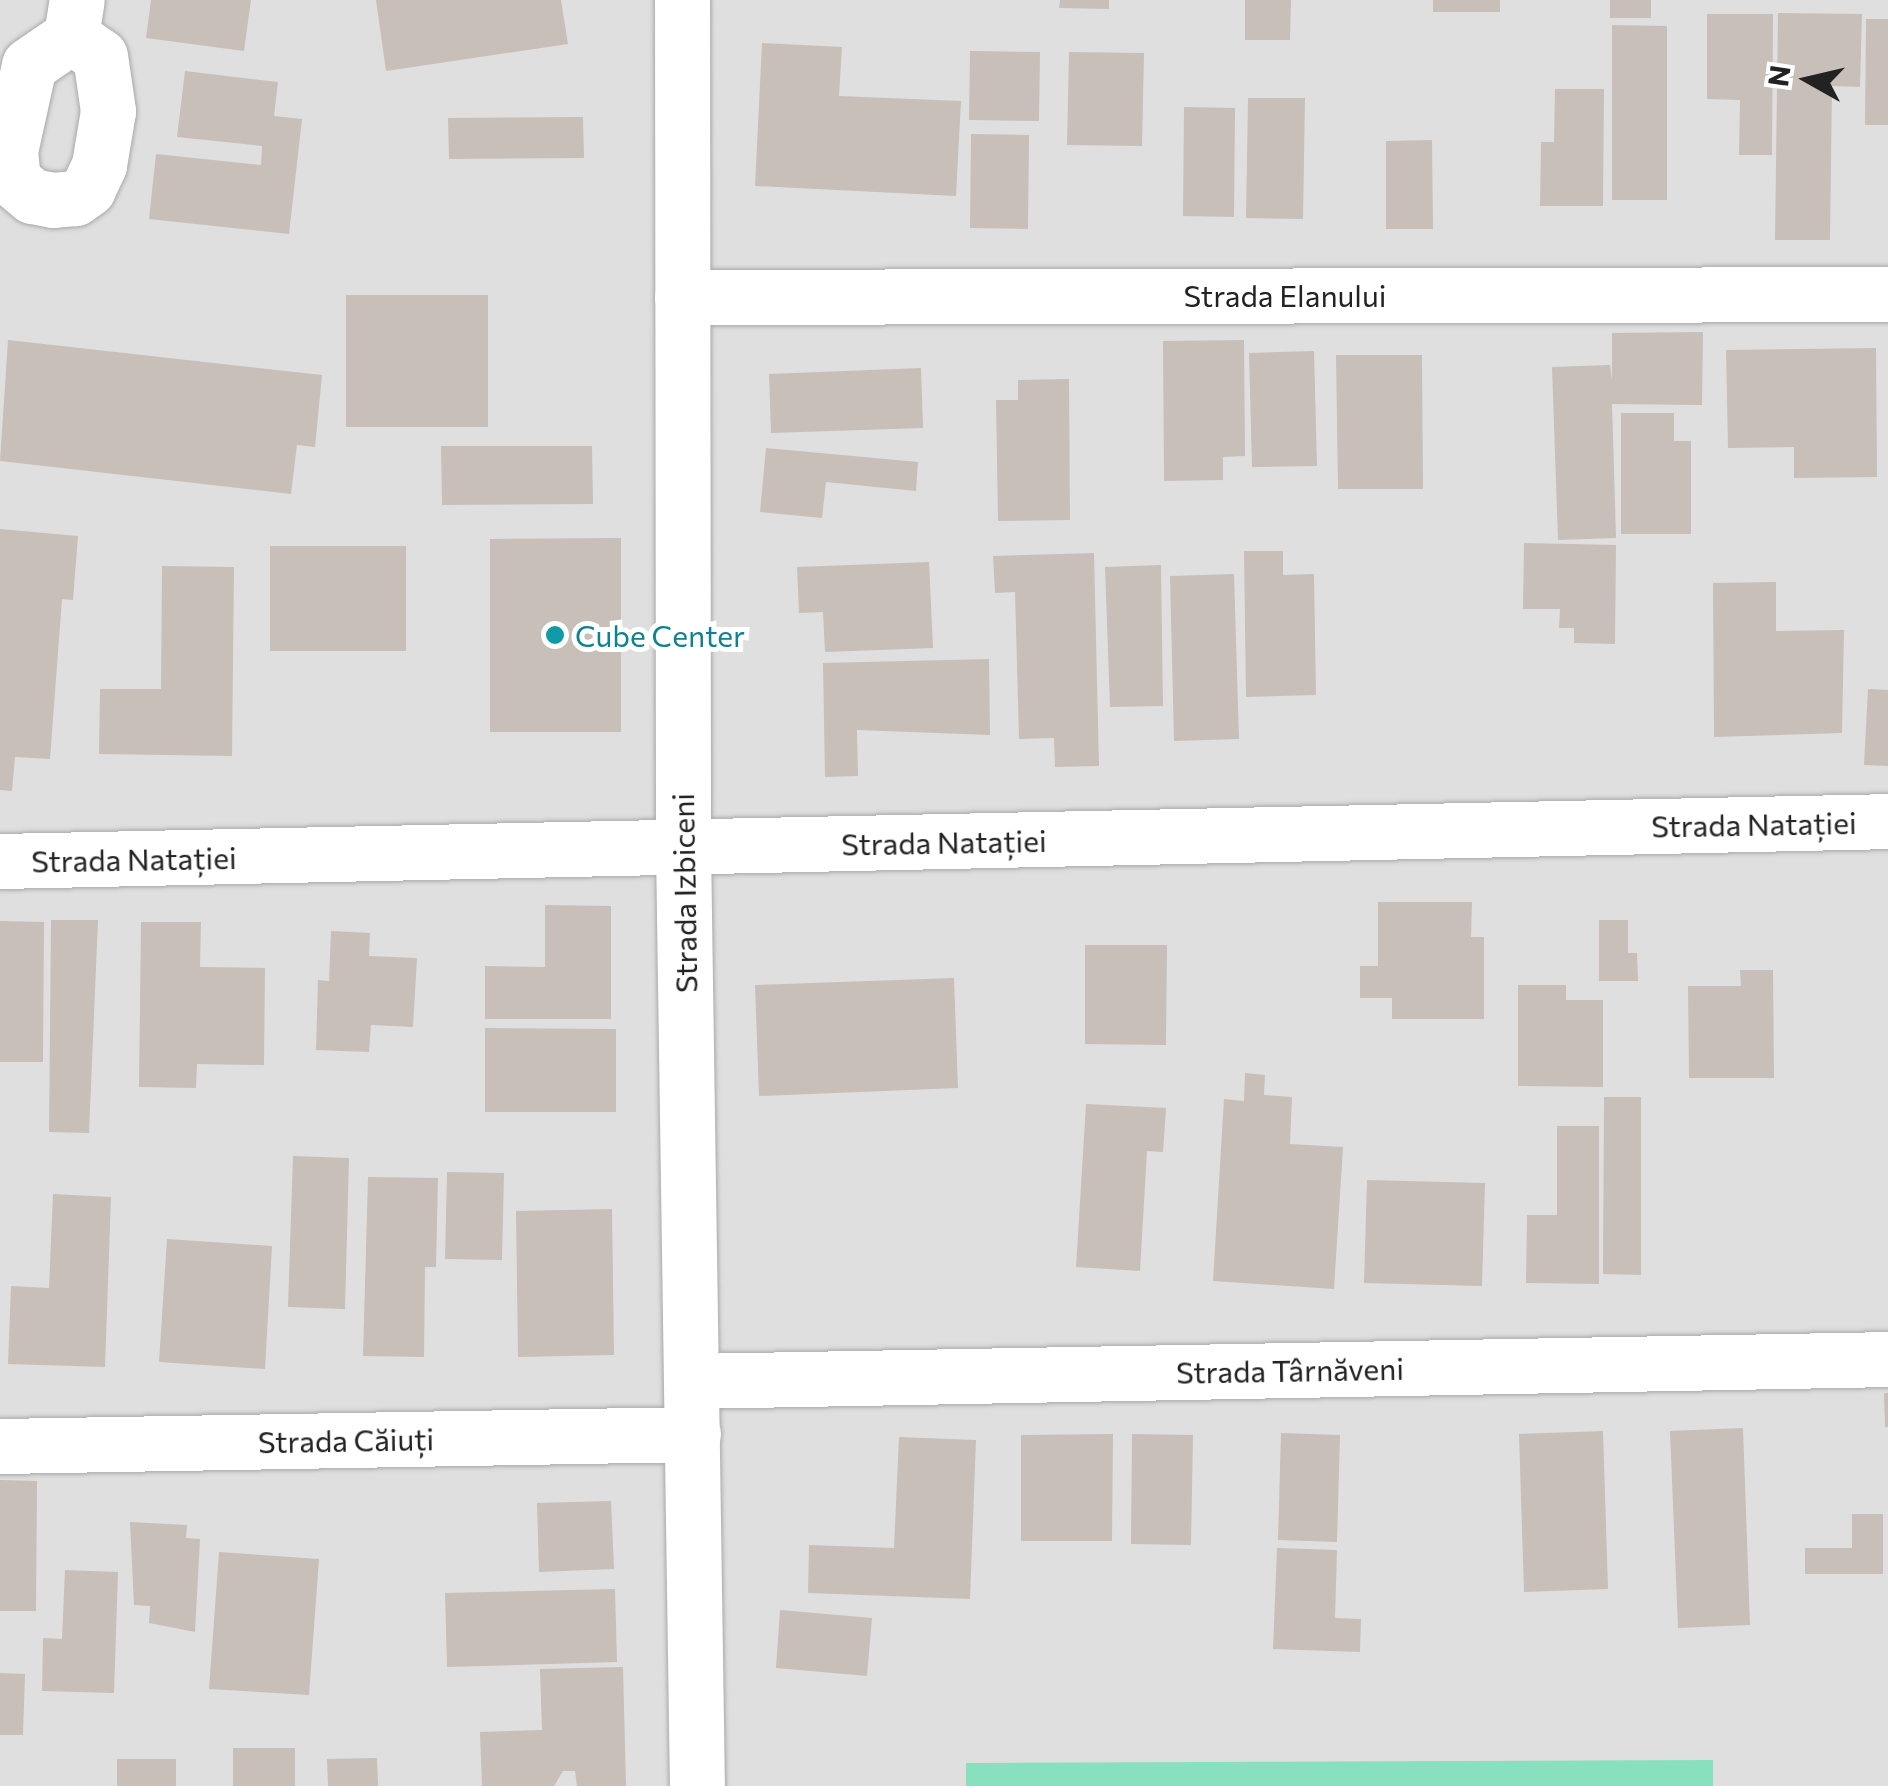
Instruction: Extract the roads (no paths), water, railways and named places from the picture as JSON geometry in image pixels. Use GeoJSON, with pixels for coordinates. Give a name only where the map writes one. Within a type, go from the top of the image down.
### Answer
{"type":"FeatureCollection","features":[{"type":"Feature","properties":{"kind":"street","name":"Strada Izbiceni"},"geometry":{"type":"LineString","coordinates":[[682,0],[683,848],[696,1786]]}},
{"type":"Feature","properties":{"kind":"street","name":"Strada Elanului"},"geometry":{"type":"LineString","coordinates":[[682,298],[1888,294]]}},
{"type":"Feature","properties":{"kind":"street","name":"Strada Natației"},"geometry":{"type":"LineString","coordinates":[[0,861],[1888,821]]}},
{"type":"Feature","properties":{"kind":"street","name":"Strada Târnăveni"},"geometry":{"type":"LineString","coordinates":[[692,1380],[1888,1358]]}},
{"type":"Feature","properties":{"kind":"street","name":"Strada Căiuți"},"geometry":{"type":"LineString","coordinates":[[0,1446],[693,1434]]}},
{"type":"Feature","properties":{"kind":"place","name":"Cube Center"},"geometry":{"type":"Point","coordinates":[555,635]}}]}
